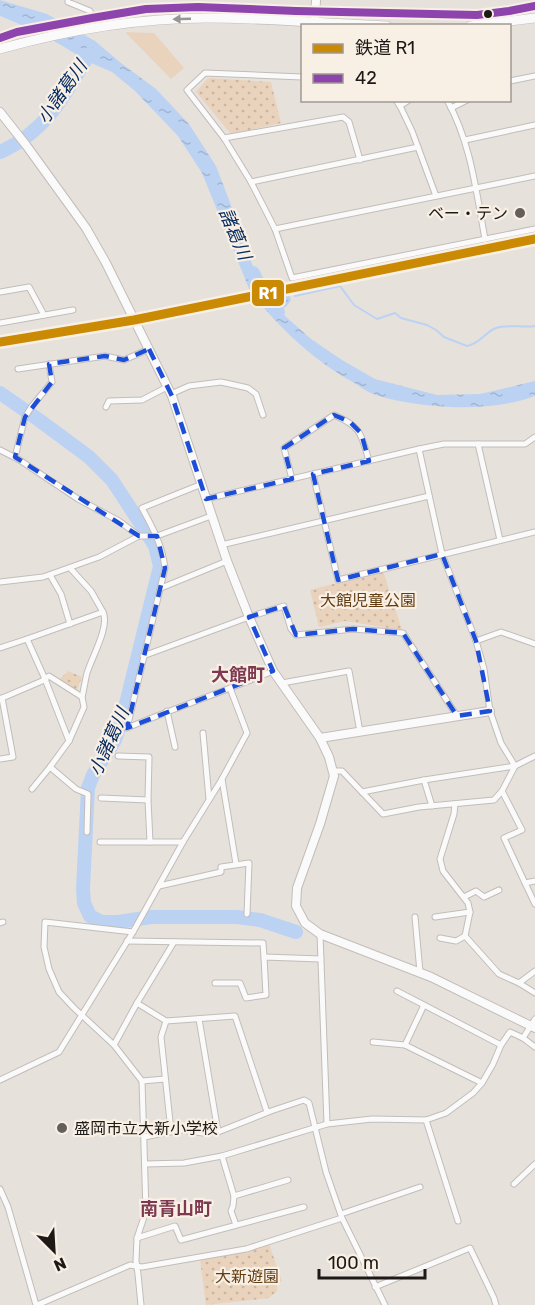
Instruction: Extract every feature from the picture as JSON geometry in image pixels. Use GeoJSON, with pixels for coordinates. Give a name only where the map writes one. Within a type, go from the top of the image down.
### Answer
{"type":"FeatureCollection","features":[{"type":"Feature","properties":{"kind":"main road"},"geometry":{"type":"LineString","coordinates":[[0,49],[146,9],[198,7],[477,15],[535,6]]}},
{"type":"Feature","properties":{"kind":"main road"},"geometry":{"type":"LineString","coordinates":[[0,38],[17,32],[95,22],[208,18],[314,24]]}},
{"type":"Feature","properties":{"kind":"main road"},"geometry":{"type":"LineString","coordinates":[[486,24],[535,18]]}},
{"type":"Feature","properties":{"kind":"street"},"geometry":{"type":"LineString","coordinates":[[60,0],[68,1],[90,12],[95,22]]}},
{"type":"Feature","properties":{"kind":"street"},"geometry":{"type":"LineString","coordinates":[[314,24],[316,0]]}},
{"type":"Feature","properties":{"kind":"street"},"geometry":{"type":"LineString","coordinates":[[301,77],[205,74],[187,90],[224,138],[251,182],[275,230],[292,278],[535,229]]}},
{"type":"Feature","properties":{"kind":"street"},"geometry":{"type":"LineString","coordinates":[[511,81],[535,76]]}},
{"type":"Feature","properties":{"kind":"street"},"geometry":{"type":"LineString","coordinates":[[448,102],[465,140],[471,161],[485,239]]}},
{"type":"Feature","properties":{"kind":"street"},"geometry":{"type":"LineString","coordinates":[[451,108],[463,102]]}},
{"type":"Feature","properties":{"kind":"street"},"geometry":{"type":"LineString","coordinates":[[398,103],[418,147],[436,196]]}},
{"type":"Feature","properties":{"kind":"street"},"geometry":{"type":"LineString","coordinates":[[0,112],[86,228],[106,263],[169,391],[221,545],[249,617],[273,670],[320,738],[329,757],[334,776],[297,888],[296,906],[305,923],[320,934],[420,972],[534,1024],[523,1038]]}},
{"type":"Feature","properties":{"kind":"street"},"geometry":{"type":"LineString","coordinates":[[224,138],[343,117],[349,122],[360,160]]}},
{"type":"Feature","properties":{"kind":"street"},"geometry":{"type":"LineString","coordinates":[[465,140],[535,126]]}},
{"type":"Feature","properties":{"kind":"street"},"geometry":{"type":"LineString","coordinates":[[251,182],[418,147]]}},
{"type":"Feature","properties":{"kind":"street"},"geometry":{"type":"LineString","coordinates":[[275,230],[535,176]]}},
{"type":"Feature","properties":{"kind":"street"},"geometry":{"type":"LineString","coordinates":[[0,292],[28,287],[44,315]]}},
{"type":"Feature","properties":{"kind":"street"},"geometry":{"type":"LineString","coordinates":[[0,323],[73,310]]}},
{"type":"Feature","properties":{"kind":"street"},"geometry":{"type":"LineString","coordinates":[[18,369],[105,356],[124,360],[149,349]]}},
{"type":"Feature","properties":{"kind":"street"},"geometry":{"type":"LineString","coordinates":[[15,457],[25,417],[52,382],[50,364]]}},
{"type":"Feature","properties":{"kind":"street"},"geometry":{"type":"LineString","coordinates":[[106,407],[109,401],[142,400],[189,386],[221,382],[248,388],[256,394],[263,415]]}},
{"type":"Feature","properties":{"kind":"street"},"geometry":{"type":"LineString","coordinates":[[292,479],[284,448],[334,415],[350,422],[361,433],[369,461]]}},
{"type":"Feature","properties":{"kind":"street"},"geometry":{"type":"LineString","coordinates":[[206,499],[444,444],[525,444],[535,437]]}},
{"type":"Feature","properties":{"kind":"street"},"geometry":{"type":"LineString","coordinates":[[478,444],[500,540]]}},
{"type":"Feature","properties":{"kind":"street"},"geometry":{"type":"LineString","coordinates":[[419,449],[442,554],[476,641],[486,681],[490,711],[501,743],[515,766]]}},
{"type":"Feature","properties":{"kind":"street"},"geometry":{"type":"LineString","coordinates":[[0,450],[15,457],[139,536]]}},
{"type":"Feature","properties":{"kind":"street"},"geometry":{"type":"LineString","coordinates":[[313,474],[338,580],[535,532]]}},
{"type":"Feature","properties":{"kind":"street"},"geometry":{"type":"LineString","coordinates":[[202,484],[142,508],[163,551],[165,568],[127,728],[273,670]]}},
{"type":"Feature","properties":{"kind":"street"},"geometry":{"type":"LineString","coordinates":[[221,545],[429,496]]}},
{"type":"Feature","properties":{"kind":"street"},"geometry":{"type":"LineString","coordinates":[[0,582],[50,575],[99,557],[139,536],[157,536],[211,516]]}},
{"type":"Feature","properties":{"kind":"street"},"geometry":{"type":"LineString","coordinates":[[161,588],[227,561]]}},
{"type":"Feature","properties":{"kind":"street"},"geometry":{"type":"LineString","coordinates":[[32,789],[69,741],[84,707],[82,697],[87,673],[106,618],[91,591],[70,568]]}},
{"type":"Feature","properties":{"kind":"street"},"geometry":{"type":"LineString","coordinates":[[50,575],[61,594],[70,624]]}},
{"type":"Feature","properties":{"kind":"street"},"geometry":{"type":"LineString","coordinates":[[143,656],[284,606],[291,629],[296,635],[353,628],[403,633],[457,716]]}},
{"type":"Feature","properties":{"kind":"street"},"geometry":{"type":"LineString","coordinates":[[0,648],[103,612]]}},
{"type":"Feature","properties":{"kind":"street"},"geometry":{"type":"LineString","coordinates":[[476,641],[501,632],[535,644]]}},
{"type":"Feature","properties":{"kind":"street"},"geometry":{"type":"LineString","coordinates":[[27,639],[69,741]]}},
{"type":"Feature","properties":{"kind":"street"},"geometry":{"type":"LineString","coordinates":[[282,683],[349,671],[360,732]]}},
{"type":"Feature","properties":{"kind":"street"},"geometry":{"type":"LineString","coordinates":[[0,759],[13,757],[1,698],[49,676],[82,697]]}},
{"type":"Feature","properties":{"kind":"street"},"geometry":{"type":"LineString","coordinates":[[0,1080],[59,1052],[133,932],[247,733],[230,688]]}},
{"type":"Feature","properties":{"kind":"street"},"geometry":{"type":"LineString","coordinates":[[167,711],[175,747]]}},
{"type":"Feature","properties":{"kind":"street"},"geometry":{"type":"LineString","coordinates":[[320,738],[490,711]]}},
{"type":"Feature","properties":{"kind":"street"},"geometry":{"type":"LineString","coordinates":[[203,734],[208,799]]}},
{"type":"Feature","properties":{"kind":"street"},"geometry":{"type":"LineString","coordinates":[[118,756],[149,757],[150,842]]}},
{"type":"Feature","properties":{"kind":"street"},"geometry":{"type":"LineString","coordinates":[[362,792],[515,766],[535,756]]}},
{"type":"Feature","properties":{"kind":"street"},"geometry":{"type":"LineString","coordinates":[[333,771],[342,771],[383,814],[432,806],[494,800],[502,791],[515,766]]}},
{"type":"Feature","properties":{"kind":"street"},"geometry":{"type":"LineString","coordinates":[[51,767],[76,789],[88,794],[87,832]]}},
{"type":"Feature","properties":{"kind":"street"},"geometry":{"type":"LineString","coordinates":[[222,779],[236,864]]}},
{"type":"Feature","properties":{"kind":"street"},"geometry":{"type":"LineString","coordinates":[[424,780],[432,806]]}},
{"type":"Feature","properties":{"kind":"street"},"geometry":{"type":"LineString","coordinates":[[502,791],[522,830],[504,838],[535,904]]}},
{"type":"Feature","properties":{"kind":"street"},"geometry":{"type":"LineString","coordinates":[[101,798],[148,800]]}},
{"type":"Feature","properties":{"kind":"street"},"geometry":{"type":"LineString","coordinates":[[440,938],[456,941],[465,936],[470,912],[468,903],[443,871],[440,859],[454,814],[454,804]]}},
{"type":"Feature","properties":{"kind":"street"},"geometry":{"type":"LineString","coordinates":[[100,842],[183,842]]}},
{"type":"Feature","properties":{"kind":"street"},"geometry":{"type":"LineString","coordinates":[[159,886],[221,872],[221,867],[249,863],[247,914]]}},
{"type":"Feature","properties":{"kind":"street"},"geometry":{"type":"LineString","coordinates":[[525,883],[535,881]]}},
{"type":"Feature","properties":{"kind":"street"},"geometry":{"type":"LineString","coordinates":[[464,897],[476,891],[484,897],[499,890]]}},
{"type":"Feature","properties":{"kind":"street"},"geometry":{"type":"LineString","coordinates":[[435,917],[470,912]]}},
{"type":"Feature","properties":{"kind":"street"},"geometry":{"type":"LineString","coordinates":[[415,917],[420,972]]}},
{"type":"Feature","properties":{"kind":"street"},"geometry":{"type":"LineString","coordinates":[[133,932],[45,922],[44,947],[49,969],[59,992],[114,1045],[142,1081],[146,1211],[137,1238],[136,1267],[141,1305]]}},
{"type":"Feature","properties":{"kind":"street"},"geometry":{"type":"LineString","coordinates":[[320,934],[327,1124]]}},
{"type":"Feature","properties":{"kind":"street"},"geometry":{"type":"LineString","coordinates":[[465,936],[499,974],[535,993]]}},
{"type":"Feature","properties":{"kind":"street"},"geometry":{"type":"LineString","coordinates":[[127,941],[263,943],[266,995],[246,998],[240,983],[215,983]]}},
{"type":"Feature","properties":{"kind":"street"},"geometry":{"type":"LineString","coordinates":[[114,1045],[136,1003],[174,942]]}},
{"type":"Feature","properties":{"kind":"street"},"geometry":{"type":"LineString","coordinates":[[264,957],[321,959]]}},
{"type":"Feature","properties":{"kind":"street"},"geometry":{"type":"LineString","coordinates":[[519,983],[535,971]]}},
{"type":"Feature","properties":{"kind":"street"},"geometry":{"type":"LineString","coordinates":[[397,991],[501,1045]]}},
{"type":"Feature","properties":{"kind":"street"},"geometry":{"type":"LineString","coordinates":[[136,1003],[166,1021],[235,1016],[267,1112]]}},
{"type":"Feature","properties":{"kind":"street"},"geometry":{"type":"LineString","coordinates":[[405,1045],[424,1005]]}},
{"type":"Feature","properties":{"kind":"street"},"geometry":{"type":"LineString","coordinates":[[199,1018],[218,1132]]}},
{"type":"Feature","properties":{"kind":"street"},"geometry":{"type":"LineString","coordinates":[[166,1021],[161,1037],[171,1131]]}},
{"type":"Feature","properties":{"kind":"street"},"geometry":{"type":"LineString","coordinates":[[145,1164],[184,1163],[222,1156],[327,1124],[372,1119],[426,1120],[456,1107],[482,1083],[510,1032],[535,1047]]}},
{"type":"Feature","properties":{"kind":"street"},"geometry":{"type":"LineString","coordinates":[[373,1042],[405,1045],[482,1083]]}},
{"type":"Feature","properties":{"kind":"street"},"geometry":{"type":"LineString","coordinates":[[142,1081],[165,1079]]}},
{"type":"Feature","properties":{"kind":"street"},"geometry":{"type":"LineString","coordinates":[[144,1137],[181,1130],[203,1133],[218,1132],[304,1100],[309,1103],[326,1172],[341,1216],[385,1305]]}},
{"type":"Feature","properties":{"kind":"street"},"geometry":{"type":"LineString","coordinates":[[426,1120],[458,1221]]}},
{"type":"Feature","properties":{"kind":"street"},"geometry":{"type":"LineString","coordinates":[[222,1156],[234,1196],[231,1211],[236,1225]]}},
{"type":"Feature","properties":{"kind":"street"},"geometry":{"type":"LineString","coordinates":[[514,1184],[535,1164]]}},
{"type":"Feature","properties":{"kind":"street"},"geometry":{"type":"LineString","coordinates":[[234,1196],[288,1180]]}},
{"type":"Feature","properties":{"kind":"street"},"geometry":{"type":"LineString","coordinates":[[0,1189],[8,1207],[36,1305],[130,1265],[142,1267],[246,1249],[420,1187]]}},
{"type":"Feature","properties":{"kind":"street"},"geometry":{"type":"LineString","coordinates":[[137,1238],[176,1226],[181,1240],[304,1207]]}},
{"type":"Feature","properties":{"kind":"street"},"geometry":{"type":"LineString","coordinates":[[375,1287],[470,1248],[496,1305]]}},
{"type":"Feature","properties":{"kind":"highlighted area"},"geometry":{"type":"Polygon","coordinates":[[[149,349],[172,396],[206,499],[292,479],[284,448],[334,415],[350,422],[361,433],[369,461],[313,474],[338,580],[442,554],[476,641],[490,711],[457,716],[403,633],[353,629],[296,635],[284,606],[249,617],[273,671],[127,728],[165,568],[157,536],[139,536],[15,457],[25,417],[52,382],[49,364],[105,356],[124,360],[149,349]]]}},
{"type":"Feature","properties":{"kind":"green space"},"geometry":{"type":"Polygon","coordinates":[[[125,32],[154,33],[184,68],[171,79],[125,32]]]}},
{"type":"Feature","properties":{"kind":"green space"},"geometry":{"type":"Polygon","coordinates":[[[210,78],[271,82],[281,123],[231,134],[196,92],[210,78]]]}},
{"type":"Feature","properties":{"kind":"green space","name":"大館児童公園"},"geometry":{"type":"Polygon","coordinates":[[[383,571],[402,630],[345,621],[319,627],[310,590],[383,571]]]}},
{"type":"Feature","properties":{"kind":"green space"},"geometry":{"type":"Polygon","coordinates":[[[68,671],[82,677],[76,692],[60,679],[68,671]]]}},
{"type":"Feature","properties":{"kind":"green space","name":"大新遊園"},"geometry":{"type":"Polygon","coordinates":[[[269,1244],[282,1281],[277,1284],[277,1291],[269,1298],[206,1305],[200,1259],[269,1244]]]}},
{"type":"Feature","properties":{"kind":"water"},"geometry":{"type":"Polygon","coordinates":[[[0,0],[47,14],[95,41],[156,89],[189,124],[216,166],[231,205],[239,235],[263,288],[250,291],[202,173],[178,136],[135,91],[112,72],[91,63],[84,72],[76,67],[80,57],[41,34],[0,16],[0,0]]]}},
{"type":"Feature","properties":{"kind":"water"},"geometry":{"type":"Polygon","coordinates":[[[289,294],[291,300],[286,307],[281,309],[284,315],[311,339],[375,379],[437,395],[480,394],[535,381],[535,396],[503,404],[460,407],[412,403],[373,394],[341,376],[315,357],[291,336],[258,301],[289,294]]]}},
{"type":"Feature","properties":{"kind":"waterway","name":"小諸葛川"},"geometry":{"type":"LineString","coordinates":[[0,152],[30,134],[53,111],[89,54]]}},
{"type":"Feature","properties":{"kind":"waterway","name":"諸葛川"},"geometry":{"type":"LineString","coordinates":[[253,273],[265,298],[278,312]]}},
{"type":"Feature","properties":{"kind":"waterway"},"geometry":{"type":"LineString","coordinates":[[295,296],[340,286],[354,305],[377,319],[395,313],[401,318],[427,325],[444,337],[467,346],[496,328],[535,326]]}},
{"type":"Feature","properties":{"kind":"waterway","name":"小諸葛川"},"geometry":{"type":"LineString","coordinates":[[0,393],[89,457],[112,480],[155,546],[160,566],[122,720],[115,740],[93,775],[88,788],[83,889],[84,903],[90,916],[101,922],[151,917],[237,917],[260,920],[296,932]]}},
{"type":"Feature","properties":{"kind":"rail line","name":"R1"},"geometry":{"type":"LineString","coordinates":[[0,342],[134,320],[535,239]]}},
{"type":"Feature","properties":{"kind":"transit line","name":"42"},"geometry":{"type":"LineString","coordinates":[[0,38],[17,32],[146,9],[198,7],[477,15],[535,6]]}},
{"type":"Feature","properties":{"kind":"place","name":"ベー・テン"},"geometry":{"type":"Point","coordinates":[520,213]}},
{"type":"Feature","properties":{"kind":"place","name":"盛岡市立大新小学校"},"geometry":{"type":"Point","coordinates":[62,1128]}},
{"type":"Feature","properties":{"kind":"district","name":"大館町"},"geometry":{"type":"Point","coordinates":[238,675]}},
{"type":"Feature","properties":{"kind":"district","name":"南青山町"},"geometry":{"type":"Point","coordinates":[176,1209]}}]}
